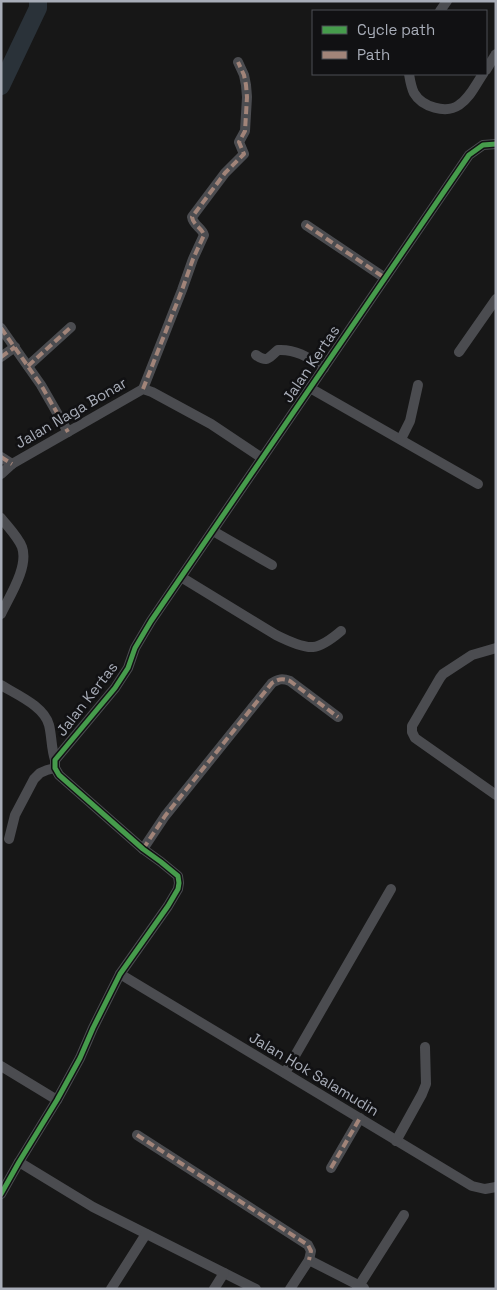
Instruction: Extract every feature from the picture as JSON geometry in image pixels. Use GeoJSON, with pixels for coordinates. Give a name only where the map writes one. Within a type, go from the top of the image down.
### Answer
{"type":"FeatureCollection","features":[{"type":"Feature","properties":{"kind":"street"},"geometry":{"type":"LineString","coordinates":[[487,68],[496,54]]}},
{"type":"Feature","properties":{"kind":"street"},"geometry":{"type":"LineString","coordinates":[[144,389],[193,259],[204,235],[192,221],[192,217],[233,164],[244,155],[239,142],[246,131],[248,97],[244,75],[238,62]]}},
{"type":"Feature","properties":{"kind":"street"},"geometry":{"type":"LineString","coordinates":[[409,75],[410,83],[419,99],[433,108],[447,110],[459,106],[469,96],[482,75]]}},
{"type":"Feature","properties":{"kind":"street","name":"Jalan Kertas"},"geometry":{"type":"LineString","coordinates":[[55,764],[115,688],[128,668],[136,648],[151,621],[469,155],[483,145],[496,144]]}},
{"type":"Feature","properties":{"kind":"street"},"geometry":{"type":"LineString","coordinates":[[306,225],[386,278]]}},
{"type":"Feature","properties":{"kind":"street"},"geometry":{"type":"LineString","coordinates":[[459,352],[496,298]]}},
{"type":"Feature","properties":{"kind":"street"},"geometry":{"type":"LineString","coordinates":[[28,366],[71,327]]}},
{"type":"Feature","properties":{"kind":"street"},"geometry":{"type":"LineString","coordinates":[[1,328],[41,385],[68,432]]}},
{"type":"Feature","properties":{"kind":"street"},"geometry":{"type":"LineString","coordinates":[[1,357],[15,347]]}},
{"type":"Feature","properties":{"kind":"street"},"geometry":{"type":"LineString","coordinates":[[256,355],[265,360],[269,359],[278,350],[296,351],[324,368]]}},
{"type":"Feature","properties":{"kind":"street"},"geometry":{"type":"LineString","coordinates":[[401,439],[410,421],[418,385]]}},
{"type":"Feature","properties":{"kind":"street"},"geometry":{"type":"LineString","coordinates":[[310,388],[478,484]]}},
{"type":"Feature","properties":{"kind":"street","name":"Jalan Naga Bonar"},"geometry":{"type":"LineString","coordinates":[[1,474],[12,464],[144,389],[211,424],[262,458]]}},
{"type":"Feature","properties":{"kind":"street"},"geometry":{"type":"LineString","coordinates":[[1,457],[12,464]]}},
{"type":"Feature","properties":{"kind":"street"},"geometry":{"type":"LineString","coordinates":[[1,518],[17,538],[22,547],[23,557],[22,569],[1,614]]}},
{"type":"Feature","properties":{"kind":"street"},"geometry":{"type":"LineString","coordinates":[[213,531],[272,564]]}},
{"type":"Feature","properties":{"kind":"street"},"geometry":{"type":"LineString","coordinates":[[181,577],[288,641],[311,647],[316,646],[340,631]]}},
{"type":"Feature","properties":{"kind":"street"},"geometry":{"type":"LineString","coordinates":[[496,648],[472,655],[443,674],[412,726],[412,732],[415,738],[496,795]]}},
{"type":"Feature","properties":{"kind":"street"},"geometry":{"type":"LineString","coordinates":[[143,849],[165,816],[272,682],[280,679],[290,681],[338,717]]}},
{"type":"Feature","properties":{"kind":"street"},"geometry":{"type":"LineString","coordinates":[[1,685],[36,706],[44,714],[48,722],[51,746],[59,775],[143,849],[178,876],[179,883],[178,889],[168,906],[120,974],[80,1058],[1,1194]]}},
{"type":"Feature","properties":{"kind":"street"},"geometry":{"type":"LineString","coordinates":[[9,839],[15,815],[34,778],[40,772],[47,770],[55,764]]}},
{"type":"Feature","properties":{"kind":"street"},"geometry":{"type":"LineString","coordinates":[[285,1074],[391,889]]}},
{"type":"Feature","properties":{"kind":"street","name":"Jalan Hok Salamudin"},"geometry":{"type":"LineString","coordinates":[[120,974],[472,1186],[485,1189],[496,1187]]}},
{"type":"Feature","properties":{"kind":"street"},"geometry":{"type":"LineString","coordinates":[[396,1141],[426,1084],[425,1047]]}},
{"type":"Feature","properties":{"kind":"street"},"geometry":{"type":"LineString","coordinates":[[1,1066],[57,1100]]}},
{"type":"Feature","properties":{"kind":"street"},"geometry":{"type":"LineString","coordinates":[[331,1168],[360,1118]]}},
{"type":"Feature","properties":{"kind":"street"},"geometry":{"type":"LineString","coordinates":[[137,1135],[308,1245],[311,1251],[309,1260],[290,1289]]}},
{"type":"Feature","properties":{"kind":"street"},"geometry":{"type":"LineString","coordinates":[[19,1162],[93,1207],[256,1289]]}},
{"type":"Feature","properties":{"kind":"street"},"geometry":{"type":"LineString","coordinates":[[309,1260],[360,1288],[404,1215]]}},
{"type":"Feature","properties":{"kind":"street"},"geometry":{"type":"LineString","coordinates":[[111,1289],[146,1234]]}},
{"type":"Feature","properties":{"kind":"street"},"geometry":{"type":"LineString","coordinates":[[214,1289],[224,1273]]}},
{"type":"Feature","properties":{"kind":"waterway"},"geometry":{"type":"LineString","coordinates":[[1,86],[38,8],[38,1]]}},
{"type":"Feature","properties":{"kind":"marked path"},"geometry":{"type":"LineString","coordinates":[[143,389],[204,235],[192,217],[225,173],[244,154],[239,142],[245,131],[247,97],[244,75],[238,62]]}},
{"type":"Feature","properties":{"kind":"marked path"},"geometry":{"type":"LineString","coordinates":[[306,225],[385,278]]}},
{"type":"Feature","properties":{"kind":"marked path"},"geometry":{"type":"LineString","coordinates":[[28,366],[71,327]]}},
{"type":"Feature","properties":{"kind":"marked path"},"geometry":{"type":"LineString","coordinates":[[1,328],[41,385],[68,432]]}},
{"type":"Feature","properties":{"kind":"marked path"},"geometry":{"type":"LineString","coordinates":[[1,357],[15,347]]}},
{"type":"Feature","properties":{"kind":"marked path"},"geometry":{"type":"LineString","coordinates":[[1,457],[12,464]]}},
{"type":"Feature","properties":{"kind":"marked path"},"geometry":{"type":"LineString","coordinates":[[143,849],[165,816],[272,683],[281,679],[290,681],[338,717]]}},
{"type":"Feature","properties":{"kind":"marked path"},"geometry":{"type":"LineString","coordinates":[[331,1168],[360,1118]]}},
{"type":"Feature","properties":{"kind":"marked path"},"geometry":{"type":"LineString","coordinates":[[137,1135],[308,1245],[311,1251],[309,1260]]}},
{"type":"Feature","properties":{"kind":"cycle path"},"geometry":{"type":"LineString","coordinates":[[1,1194],[80,1058],[120,974],[168,906],[178,889],[179,883],[178,876],[143,849],[59,775],[55,768],[55,760],[115,688],[128,668],[135,648],[151,621],[469,155],[483,145],[496,144]]}}]}
